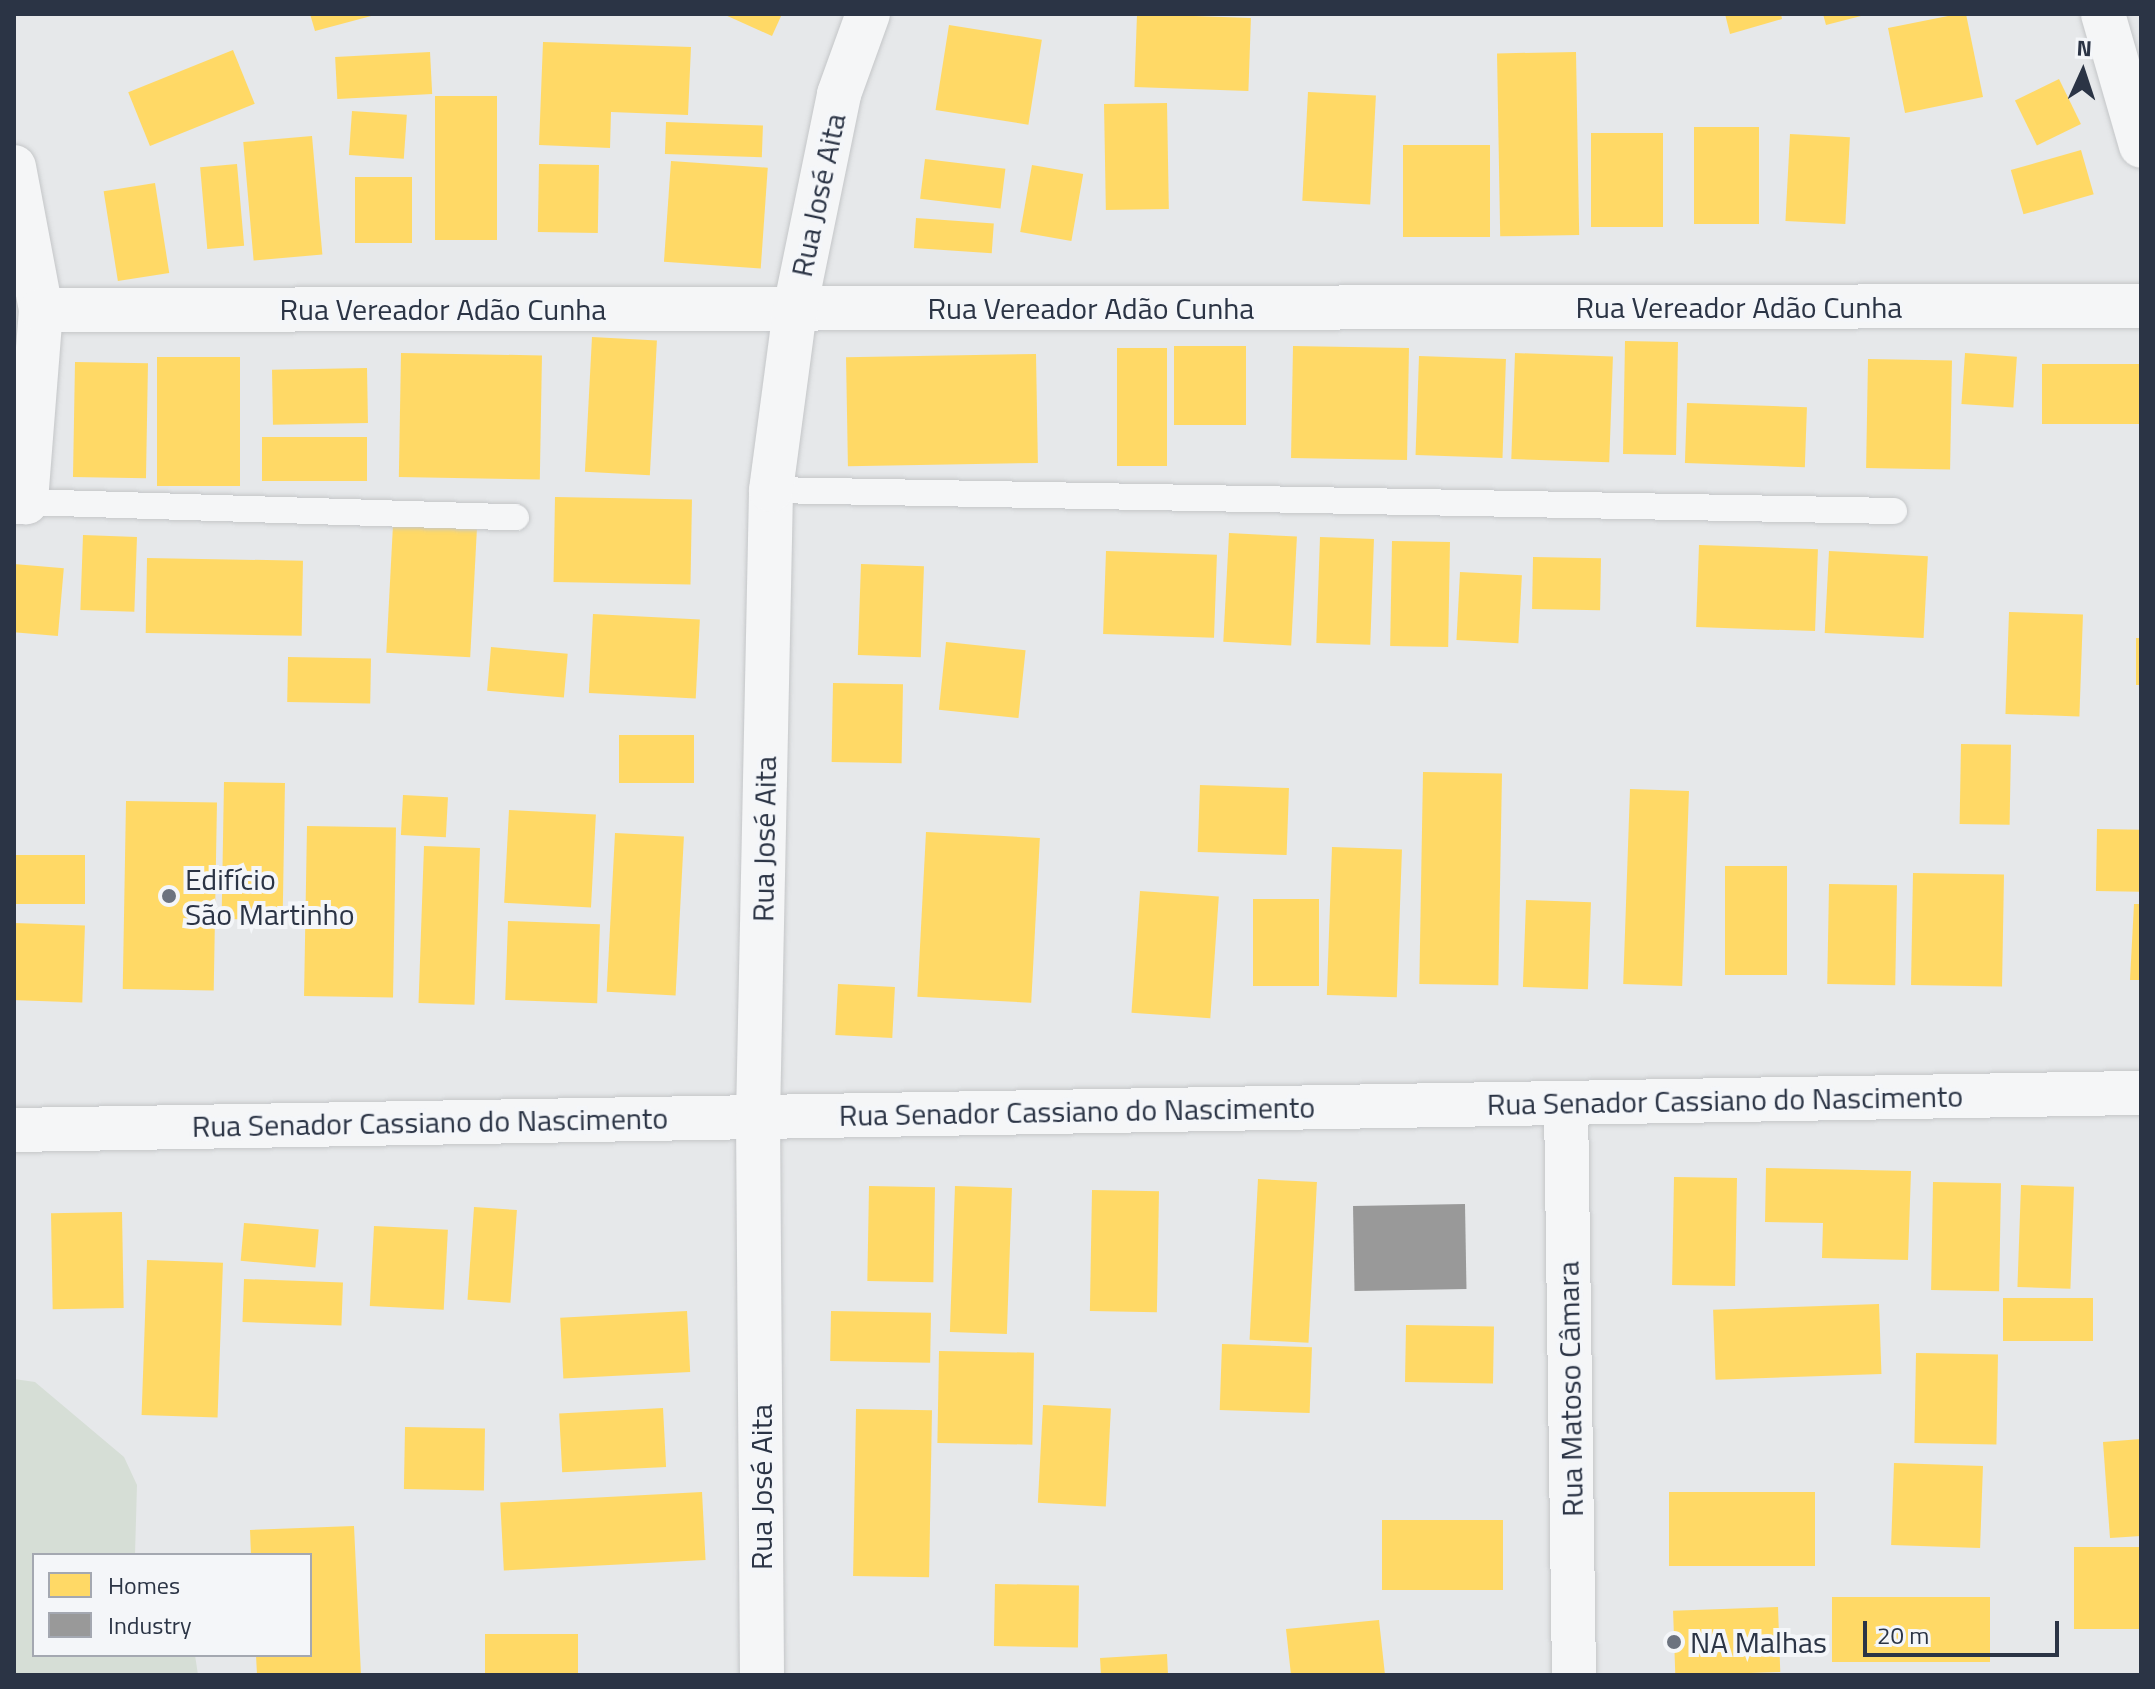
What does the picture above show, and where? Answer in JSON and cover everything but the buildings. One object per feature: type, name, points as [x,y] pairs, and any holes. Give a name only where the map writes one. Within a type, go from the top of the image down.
[{"type":"street","name":"Rua José Aita","points":[[762,1675],[758,1117],[771,490],[795,309],[839,94],[868,14]]},
{"type":"street","points":[[2103,14],[2141,146]]},
{"type":"street","points":[[14,167],[41,310],[20,502]]},
{"type":"street","name":"Rua Vereador Adão Cunha","points":[[41,310],[2141,306]]},
{"type":"street","name":"Rua Senador Cassiano do Nascimento","points":[[14,1130],[2141,1093]]},
{"type":"street","name":"Rua Matoso Câmara","points":[[1566,1103],[1574,1675]]},
{"type":"lane","points":[[771,490],[1894,511]]},
{"type":"lane","points":[[20,502],[516,517]]},
{"type":"shaded area","points":[[14,1379],[35,1382],[124,1457],[137,1485],[135,1553],[32,1553],[32,1657],[195,1657],[198,1675],[14,1675]]},
{"type":"place","name":"Edifício São Martinho","points":[[169,896]]},
{"type":"place","name":"NA Malhas","points":[[1674,1642]]}]
